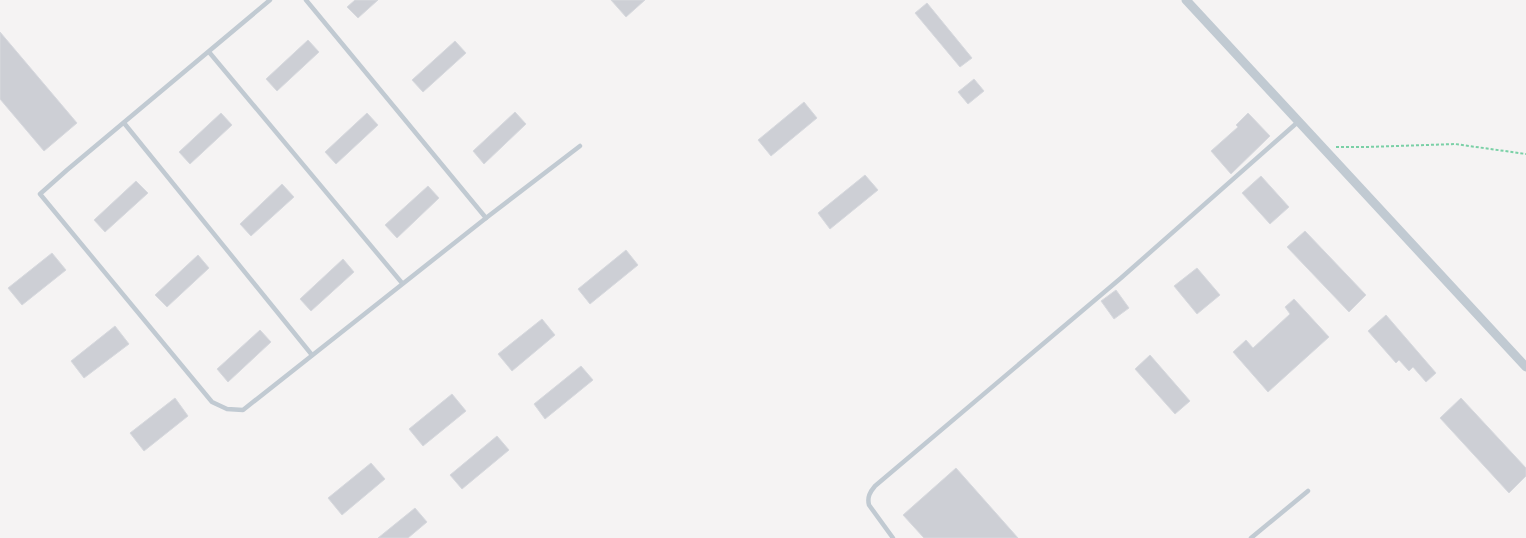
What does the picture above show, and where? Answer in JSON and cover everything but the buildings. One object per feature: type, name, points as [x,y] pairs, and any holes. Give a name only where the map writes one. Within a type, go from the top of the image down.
[{"type":"street","points":[[1186,0],[1526,366]]},
{"type":"lane","points":[[270,0],[40,194],[212,402],[227,409],[243,410],[312,354],[580,146]]},
{"type":"lane","points":[[306,0],[486,218]]},
{"type":"lane","points":[[209,52],[402,284]]},
{"type":"lane","points":[[893,538],[869,505],[868,500],[870,493],[875,486],[1121,278],[1299,122]]},
{"type":"lane","points":[[124,123],[312,354]]},
{"type":"lane","points":[[1251,538],[1308,491]]},
{"type":"path","points":[[1322,146],[1366,147],[1455,144],[1526,154]]}]
